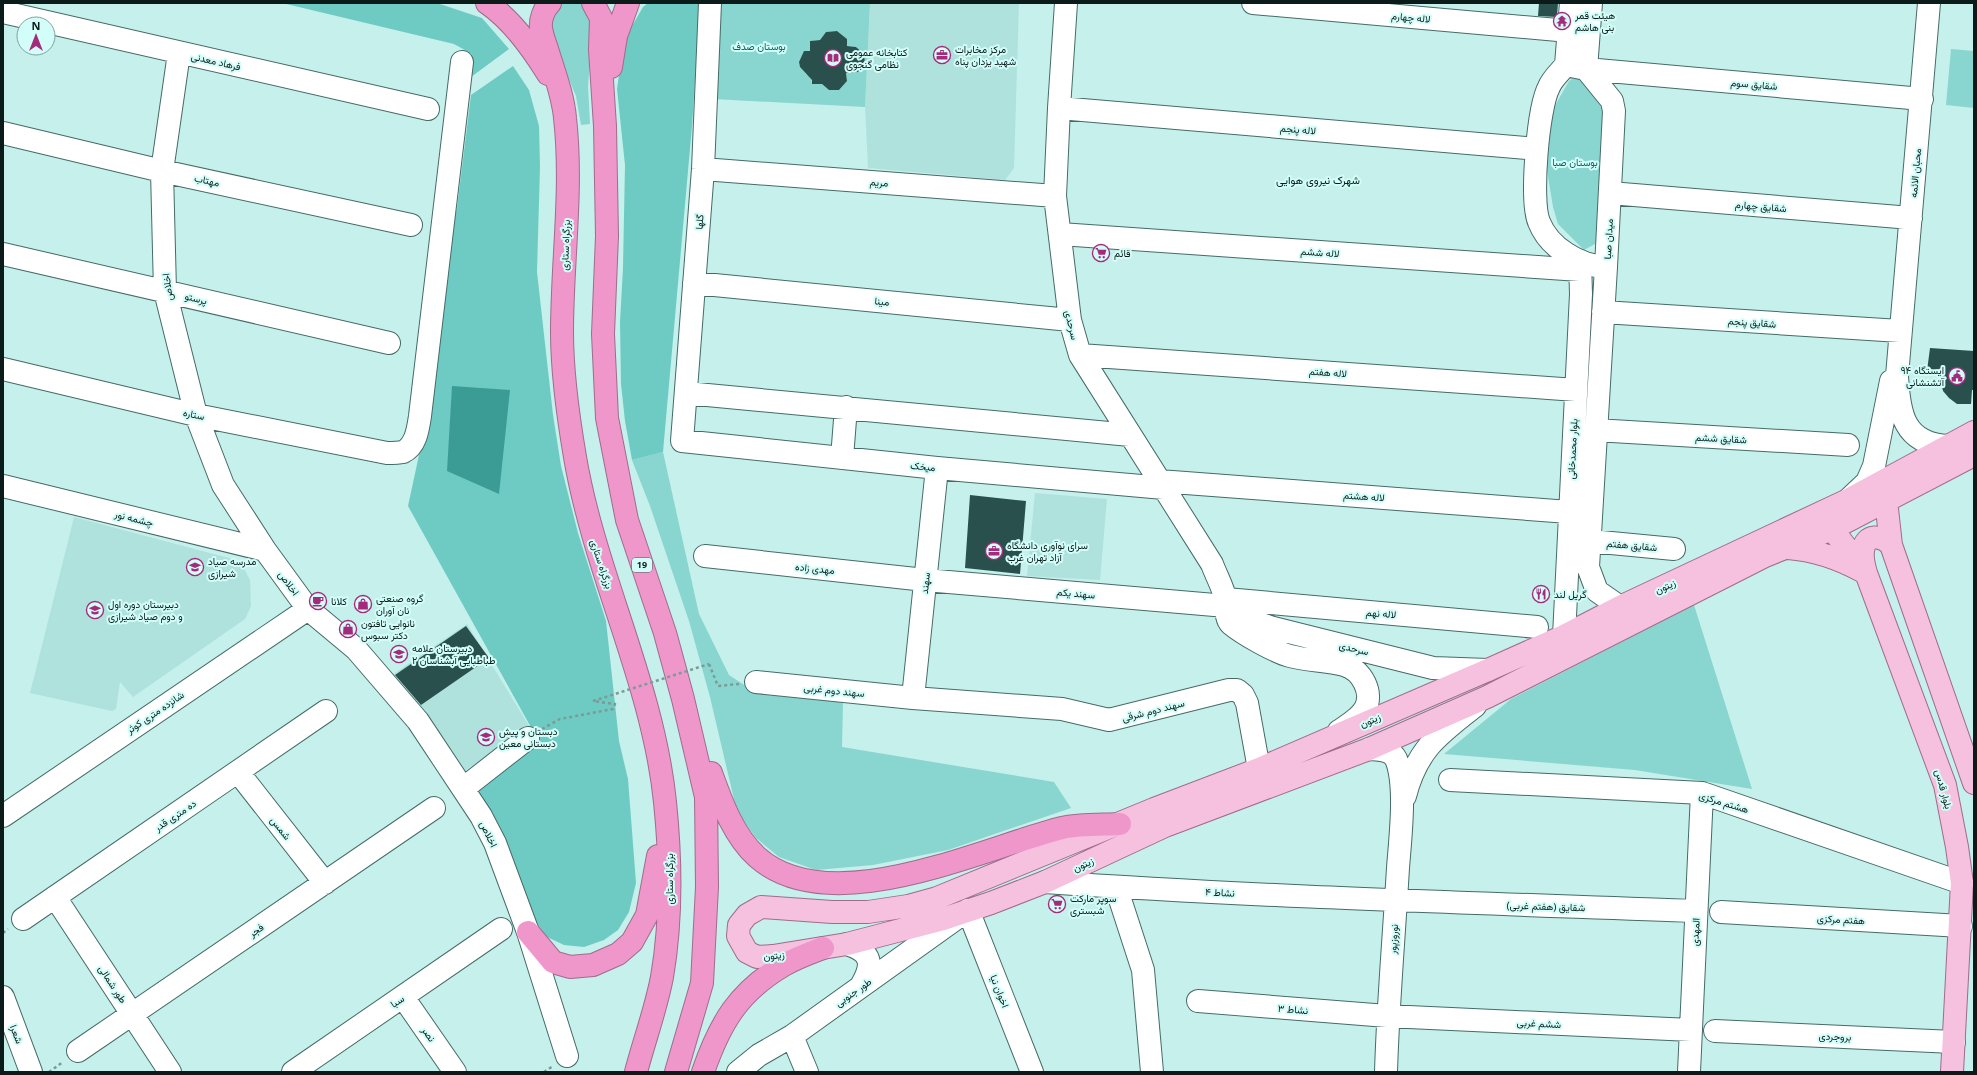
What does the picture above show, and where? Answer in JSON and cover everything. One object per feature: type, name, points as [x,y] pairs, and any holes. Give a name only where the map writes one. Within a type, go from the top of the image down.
[{"type":"highway","points":[[487,3],[504,16],[539,59],[561,97]]},
{"type":"highway","name":"بزرگراه ستاری","points":[[550,3],[544,9],[541,27],[561,97],[567,138],[567,185],[562,332],[565,390],[575,459],[592,531],[651,723],[660,761],[669,845],[669,922],[661,979],[636,1072]]},
{"type":"highway","name":"19","points":[[593,3],[601,18],[600,50],[605,126],[607,236],[603,334],[607,418],[627,520],[665,633],[683,699],[706,797],[708,887],[702,983],[676,1072]]},
{"type":"highway","points":[[605,126],[610,67],[616,36],[628,3]]},
{"type":"highway","points":[[683,699],[724,809],[740,838],[757,857],[776,870],[799,878],[824,882],[854,882],[894,878],[948,865],[1063,828],[1120,824]]},
{"type":"highway","points":[[528,932],[553,962],[570,967],[593,965],[618,954],[632,942],[647,915],[655,876],[665,801]]},
{"type":"highway","points":[[703,1072],[715,1038],[728,1016],[745,995],[767,976],[785,964],[823,948]]},
{"type":"main road","name":"زیتون","points":[[1974,432],[1848,500],[1828,520],[1787,547],[1712,582],[1487,697],[1369,749],[1165,826],[1045,882],[968,910],[914,927],[847,944],[823,948],[757,957],[747,952],[742,947],[738,936],[739,925],[746,915],[761,907],[832,912],[868,912],[908,906],[937,898],[1259,769],[1564,636],[1620,607],[1828,520],[1886,500],[1974,455]]},
{"type":"main road","points":[[1886,500],[1891,545],[1974,783]]},
{"type":"main road","name":"بلوار قدس","points":[[1828,520],[1866,573],[1945,785],[1958,847],[1962,884],[1961,926],[1952,1072]]},
{"type":"main road","points":[[1866,573],[1862,552],[1867,542],[1874,537],[1879,537],[1884,538],[1891,545]]},
{"type":"main road","points":[[1787,547],[1810,549],[1843,561],[1866,573]]},
{"type":"street","name":"گلها","points":[[682,440],[703,169],[710,3]]},
{"type":"street","name":"سرحدی","points":[[1066,3],[1055,196],[1070,320],[1080,355],[1212,564],[1226,603],[1227,617],[1230,623],[1251,637],[1289,656],[1345,666],[1355,670],[1362,678],[1367,693],[1365,709],[1359,717],[1335,735]]},
{"type":"street","name":"لاله چهارم","points":[[1253,3],[1380,9],[1569,31]]},
{"type":"street","points":[[1571,3],[1569,31],[1576,67]]},
{"type":"street","points":[[1576,67],[1591,3]]},
{"type":"street","name":"محبان الائمه","points":[[1900,337],[1922,99],[1929,3]]},
{"type":"street","name":"فرهاد معدنی","points":[[3,12],[428,109]]},
{"type":"street","name":"اخلاص","points":[[179,53],[162,171],[165,291],[196,415],[223,485],[265,550],[308,609],[356,649],[418,722],[464,788],[481,816],[495,844],[528,932],[567,1056]]},
{"type":"street","name":"ستاره","points":[[3,369],[196,415],[387,453],[403,452],[413,443],[418,432],[429,350],[462,62]]},
{"type":"street","name":"شقایق سوم","points":[[1576,67],[1922,99]]},
{"type":"street","name":"میدان صبا","points":[[1576,67],[1612,101],[1614,111],[1606,267],[1580,266],[1546,234],[1538,222],[1535,206],[1537,149],[1543,104],[1549,86],[1576,67]]},
{"type":"street","name":"لاله پنجم","points":[[1059,108],[1537,149]]},
{"type":"street","name":"مهتاب","points":[[3,133],[162,171],[411,225]]},
{"type":"street","name":"مریم","points":[[703,169],[1055,196]]},
{"type":"street","name":"شقایق چهارم","points":[[1610,193],[1911,218]]},
{"type":"street","name":"لاله ششم","points":[[1060,234],[1580,266]]},
{"type":"street","name":"پرستو","points":[[3,254],[389,343]]},
{"type":"street","name":"بلوار محمدخانی","points":[[1564,636],[1581,294],[1580,266]]},
{"type":"street","points":[[1606,267],[1595,430],[1588,567],[1597,591],[1620,607]]},
{"type":"street","name":"مینا","points":[[694,283],[1070,320]]},
{"type":"street","name":"شقایق پنجم","points":[[1603,312],[1900,337]]},
{"type":"street","points":[[1900,337],[1897,376],[1899,404],[1903,420],[1918,437],[1941,446],[1948,446]]},
{"type":"street","points":[[1848,500],[1860,491],[1867,482],[1874,466],[1900,337]]},
{"type":"street","name":"لاله هفتم","points":[[1080,355],[1576,390]]},
{"type":"street","points":[[686,393],[1130,435]]},
{"type":"street","points":[[842,458],[846,407]]},
{"type":"street","name":"شقایق ششم","points":[[1595,430],[1848,445]]},
{"type":"street","name":"میخک","points":[[682,440],[937,468],[1162,485]]},
{"type":"street","name":"سهند","points":[[913,698],[937,468]]},
{"type":"street","name":"لاله هشتم","points":[[1162,485],[1569,512]]},
{"type":"street","name":"چشمه نور","points":[[3,486],[265,550]]},
{"type":"street","name":"شقایق هفتم","points":[[1567,555],[1574,562],[1581,563],[1589,549],[1674,549]]},
{"type":"street","name":"مهدی زاده","points":[[704,556],[925,580]]},
{"type":"street","name":"سهند يكم","points":[[925,580],[1226,603]]},
{"type":"street","name":"سرحدی","points":[[1226,603],[1252,621],[1273,628],[1433,668],[1488,670]]},
{"type":"street","name":"لاله نهم","points":[[1226,603],[1537,627]]},
{"type":"street","name":"شانزده متری کوثر","points":[[3,816],[308,609]]},
{"type":"street","name":"سهند دوم غربی","points":[[756,682],[913,698]]},
{"type":"street","name":"سهند دوم شرقی","points":[[913,698],[1062,709],[1109,720],[1229,690],[1237,690],[1243,695],[1247,703],[1259,769]]},
{"type":"street","name":"نوروزپور","points":[[1402,807],[1410,776],[1421,755],[1438,735],[1487,697]]},
{"type":"street","name":"ده متری قدر","points":[[23,919],[326,711]]},
{"type":"street","points":[[464,788],[528,738]]},
{"type":"street","name":"نوروزپور","points":[[1369,749],[1386,750],[1395,758],[1399,771],[1402,807],[1387,1016],[1386,1072]]},
{"type":"street","name":"شمس","points":[[238,772],[325,883]]},
{"type":"street","name":"هشتم مرکزی","points":[[1450,780],[1702,793],[1962,884]]},
{"type":"street","name":"المهدی","points":[[1689,1072],[1702,793]]},
{"type":"street","name":"فجر","points":[[78,1051],[434,808]]},
{"type":"street","name":"نشاط ۴","points":[[1045,882],[1116,887],[1396,900]]},
{"type":"street","points":[[1116,887],[1143,970],[1152,1072]]},
{"type":"street","name":"طور شمالی","points":[[55,897],[170,1072]]},
{"type":"street","name":"شقایق (هفتم غربی)","points":[[1396,900],[1696,911]]},
{"type":"street","name":"طور جنوبی","points":[[738,1072],[759,1055],[792,1036],[968,910]]},
{"type":"street","name":"اخوان نیا","points":[[968,910],[1032,1072]]},
{"type":"street","name":"هفتم مرکزی","points":[[1721,912],[1961,926]]},
{"type":"street","name":"سبا","points":[[293,1072],[501,929]]},
{"type":"street","points":[[847,944],[861,948],[868,956],[870,964],[868,975],[861,986]]},
{"type":"street","name":"شعرا","points":[[3,997],[31,1072]]},
{"type":"street","name":"نصر","points":[[403,997],[455,1072]]},
{"type":"street","name":"نشاط ۳","points":[[1198,1001],[1387,1016]]},
{"type":"street","name":"ششم غربی","points":[[1387,1016],[1691,1030]]},
{"type":"street","name":"بروجردی","points":[[1715,1031],[1954,1042]]},
{"type":"street","points":[[792,1036],[807,1072]]},
{"type":"path","points":[[528,738],[560,719],[613,709],[615,704],[593,702],[709,664],[718,686]]},
{"type":"shaded area","points":[[282,3],[437,3],[482,18],[509,49],[471,77],[472,54],[454,44]]},
{"type":"shaded area","points":[[648,3],[700,3],[692,126],[663,452],[632,460],[625,421],[621,384],[620,322],[623,268],[625,165],[617,89],[624,40],[643,7]]},
{"type":"shaded area","name":"مرکز مخابرات شهید یزدان پناه","points":[[870,3],[1019,3],[1014,168],[1005,180],[868,168],[865,107]]},
{"type":"shaded area","points":[[513,66],[529,90],[539,126],[540,166],[537,272],[553,415],[561,466],[578,533],[606,621],[619,741],[628,779],[636,883],[629,912],[618,930],[604,940],[584,947],[564,945],[547,937],[535,921],[476,785],[538,740],[408,506],[435,381],[439,291],[457,208],[471,95]]},
{"type":"shaded area","points":[[452,386],[510,390],[499,494],[447,471]]},
{"type":"shaded area","points":[[1035,493],[1107,499],[1100,580],[1027,576]]},
{"type":"shaded area","points":[[74,517],[240,561],[250,580],[251,606],[245,619],[133,697],[120,682],[116,709],[112,711],[30,693]]},
{"type":"shaded area","points":[[467,624],[531,729],[458,775],[392,675]]},
{"type":"green space","points":[[563,3],[580,3],[584,5],[593,20],[588,86],[590,124],[581,125],[576,96],[553,42],[550,16],[557,7]]},
{"type":"green space","name":"بوستان صدف","points":[[719,3],[870,3],[865,107],[713,99]],"holes":[[[837,31],[847,39],[847,46],[856,47],[864,54],[865,63],[858,72],[846,73],[847,81],[839,90],[829,90],[822,84],[812,84],[811,75],[807,75],[800,67],[799,62],[804,52],[810,51],[810,41],[820,40],[826,32]]]},
{"type":"green space","points":[[1951,49],[1974,51],[1974,108],[1946,105]]},
{"type":"green space","name":"بوستان صبا","points":[[1577,76],[1594,93],[1607,114],[1599,237],[1595,244],[1584,250],[1558,224],[1553,207],[1546,164],[1552,111],[1569,81]]},
{"type":"green space","points":[[663,452],[699,614],[729,675],[758,694],[843,702],[842,747],[1054,782],[1071,808],[948,850],[873,865],[816,870],[779,857],[756,838],[737,812],[710,697],[689,621],[650,506],[632,460]]},
{"type":"green space","points":[[1694,605],[1752,789],[1635,770],[1444,754],[1511,699]]},
{"type":"building","points":[[1539,3],[1558,3],[1557,17],[1538,16]]},
{"type":"building","name":"کتابخانه عمومی نظامی گنجوی","points":[[837,31],[847,39],[847,46],[856,47],[864,54],[865,63],[858,72],[846,73],[847,81],[839,90],[829,90],[822,84],[812,84],[812,80],[800,67],[799,62],[804,51],[810,51],[810,41],[820,40],[826,32]]},
{"type":"building","name":"ایستگاه ۹۴ آتشنشانی","points":[[1930,348],[1974,351],[1974,390],[1972,390],[1971,404],[1957,404],[1949,398],[1943,391],[1939,372],[1927,371]]},
{"type":"building","name":"سرای نوآوری دانشگاه آزاد تهران غرب","points":[[970,495],[1026,501],[1020,574],[965,568]]},
{"type":"building","points":[[466,626],[489,658],[421,705],[395,675]]},
{"type":"place","name":"هیئت قمر بنی هاشم","points":[[1562,21]]},
{"type":"place","name":"مرکز مخابرات شهید یزدان پناه","points":[[942,55]]},
{"type":"place","name":"کتابخانه عمومی نظامی گنجوی","points":[[833,58]]},
{"type":"place","name":"قائم","points":[[1101,253]]},
{"type":"place","name":"ایستگاه ۹۴ آتشنشانی","points":[[1957,376]]},
{"type":"place","name":"سرای نوآوری دانشگاه آزاد تهران غرب","points":[[994,551]]},
{"type":"place","name":"مدرسه صیاد شیرازی","points":[[195,567]]},
{"type":"place","name":"گریل لند","points":[[1541,594]]},
{"type":"place","name":"کلانا","points":[[318,601]]},
{"type":"place","name":"گروه صنعتی نان آوران","points":[[363,604]]},
{"type":"place","name":"دبیرستان دوره اول‌ و دوم صیاد شیرازی","points":[[95,610]]},
{"type":"place","name":"نانوایی تافتون دکتر سبوس","points":[[348,629]]},
{"type":"place","name":"دبیرستان علامه طباطبایی آبشناسان ۲","points":[[399,654]]},
{"type":"place","name":"دبستان و پیش دبستانی معین","points":[[486,737]]},
{"type":"place","name":"سوپر مارکت شبستری","points":[[1057,904]]},
{"type":"district","name":"شهرک نیروی هوایی","points":[[1318,180]]}]
